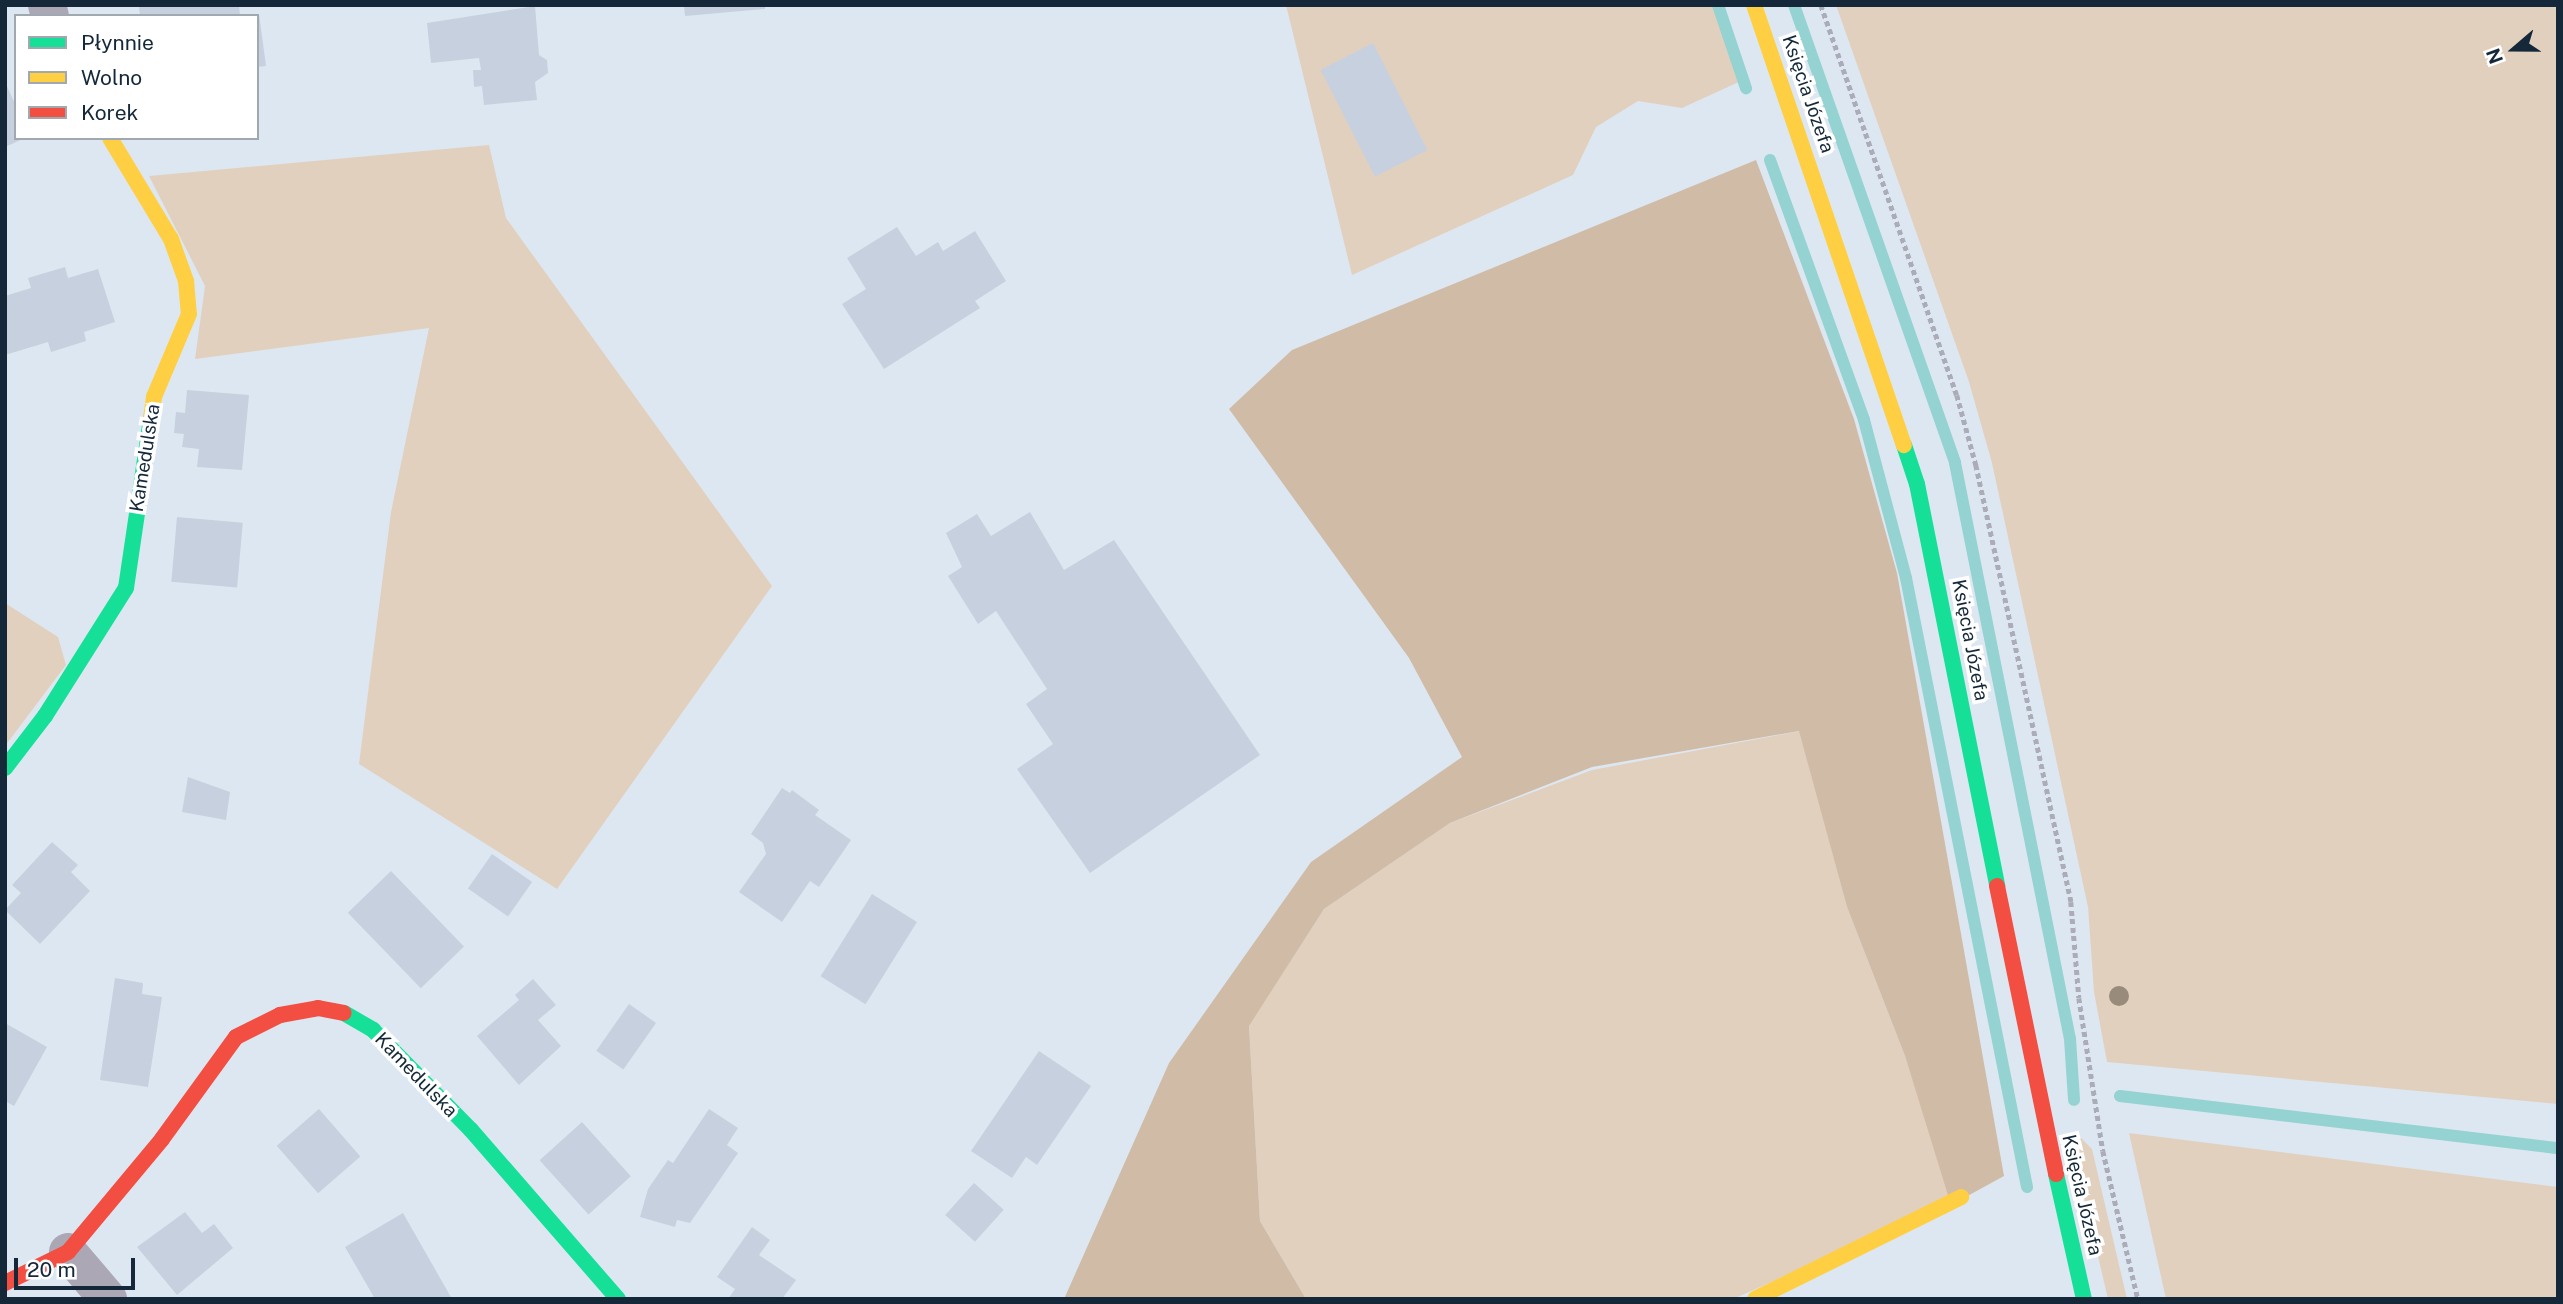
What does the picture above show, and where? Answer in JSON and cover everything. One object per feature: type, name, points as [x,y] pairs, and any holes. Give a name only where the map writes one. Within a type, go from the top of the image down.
[{"type":"street","name":"Księcia Józefa","points":[[1754,5],[1917,484],[2039,1097],[2084,1299]]},
{"type":"street","name":"Kamedulska","points":[[5,768],[45,716],[126,588],[154,397],[189,314],[187,281],[170,239],[111,140]]},
{"type":"street","name":"Kamedulska","points":[[5,1283],[68,1252],[139,1167],[236,1037],[280,1015],[318,1008],[340,1011],[373,1030],[471,1130],[618,1299]]},
{"type":"street","points":[[1755,1299],[1961,1197]]},
{"type":"street","points":[[68,1252],[108,1299]]},
{"type":"path","points":[[1821,5],[1957,395],[1976,465],[2071,902],[2079,998],[2103,1151],[2138,1299]]},
{"type":"shaded area","points":[[1286,5],[1715,5],[1741,81],[1682,108],[1638,101],[1596,127],[1573,175],[1352,275]]},
{"type":"shaded area","points":[[1836,5],[2558,5],[2558,1104],[2107,1062],[2094,992],[2088,907],[1992,463],[1969,382]]},
{"type":"shaded area","points":[[489,145],[506,218],[772,586],[557,889],[359,764],[391,512],[429,328],[195,359],[205,286],[149,176]]},
{"type":"shaded area","points":[[1756,160],[1854,419],[1897,573],[2004,1176],[1951,1205],[1905,1056],[1847,907],[1799,731],[1592,767],[1450,823],[1324,909],[1249,1026],[1260,1221],[1306,1299],[1064,1299],[1169,1063],[1311,862],[1462,757],[1409,658],[1229,409],[1292,350]]},
{"type":"shaded area","points":[[5,603],[58,637],[66,665],[5,746]]},
{"type":"shaded area","points":[[1800,731],[1847,907],[1905,1056],[1952,1202],[1733,1299],[1306,1299],[1260,1221],[1249,1025],[1324,909],[1450,823],[1592,770]]},
{"type":"shaded area","points":[[2129,1133],[2558,1187],[2558,1299],[2166,1299]]},
{"type":"shaded area","points":[[2081,1138],[2092,1149],[2127,1299],[2108,1299],[2071,1141]]},
{"type":"building","points":[[239,5],[240,14],[140,14],[139,6]]},
{"type":"building","points":[[684,5],[765,5],[765,9],[685,16]]},
{"type":"building","points":[[535,6],[539,55],[547,60],[548,73],[535,82],[537,100],[484,105],[482,86],[474,87],[473,70],[481,70],[479,58],[431,63],[427,23]]},
{"type":"building","points":[[259,14],[266,66],[259,67]]},
{"type":"building","points":[[1373,43],[1427,150],[1375,177],[1320,70]]},
{"type":"building","points":[[5,82],[14,102],[14,140],[21,140],[5,147]]},
{"type":"building","points":[[897,227],[916,256],[938,242],[943,251],[975,231],[1006,281],[975,301],[980,308],[884,369],[842,304],[866,289],[847,258]]},
{"type":"building","points":[[65,267],[68,278],[98,269],[115,322],[84,332],[86,341],[51,352],[48,342],[5,355],[5,296],[31,288],[28,278]]},
{"type":"building","points":[[187,390],[249,395],[242,470],[197,467],[199,449],[182,447],[184,434],[174,433],[176,412],[185,413]]},
{"type":"building","points":[[1030,512],[1064,570],[1114,540],[1260,755],[1090,873],[1017,769],[1053,744],[1026,704],[1047,689],[996,611],[978,624],[948,576],[962,567],[946,533],[977,514],[991,536]]},
{"type":"building","points":[[177,517],[243,523],[237,588],[171,582]]},
{"type":"building","points":[[188,777],[230,792],[226,820],[182,812]]},
{"type":"building","points":[[782,788],[790,793],[792,790],[819,810],[815,815],[851,840],[819,887],[810,881],[782,922],[739,892],[766,854],[763,843],[751,834]]},
{"type":"building","points":[[52,842],[78,865],[71,872],[90,891],[40,944],[5,910],[21,893],[12,885]]},
{"type":"building","points":[[492,854],[532,882],[508,917],[468,888]]},
{"type":"building","points":[[391,871],[464,947],[421,988],[348,913]]},
{"type":"building","points":[[872,894],[917,922],[866,1004],[821,976]]},
{"type":"building","points":[[115,978],[143,983],[142,994],[162,997],[148,1087],[100,1080]]},
{"type":"building","points":[[533,979],[556,1005],[538,1020],[561,1046],[519,1085],[477,1036],[519,1000],[515,995]]},
{"type":"building","points":[[629,1004],[656,1023],[623,1070],[596,1051]]},
{"type":"building","points":[[5,1023],[47,1047],[14,1106],[5,1101]]},
{"type":"building","points":[[1039,1051],[1091,1086],[1037,1165],[1026,1157],[1012,1178],[971,1151]]},
{"type":"building","points":[[319,1109],[360,1157],[318,1193],[277,1146]]},
{"type":"building","points":[[709,1109],[738,1128],[727,1145],[738,1153],[690,1223],[677,1220],[675,1227],[640,1217],[648,1189],[668,1160],[673,1163]]},
{"type":"building","points":[[582,1122],[631,1176],[588,1214],[540,1160]]},
{"type":"building","points":[[974,1183],[1004,1210],[975,1242],[945,1215]]},
{"type":"building","points":[[185,1212],[202,1233],[214,1224],[233,1248],[177,1295],[137,1247]]},
{"type":"building","points":[[403,1213],[452,1299],[375,1299],[345,1247]]},
{"type":"building","points":[[752,1227],[770,1240],[759,1255],[796,1280],[782,1299],[728,1299],[735,1289],[717,1277]]},
{"type":"waterway","points":[[1718,5],[1746,88]]},
{"type":"waterway","points":[[1794,5],[1955,463],[2070,1039],[2074,1100]]},
{"type":"waterway","points":[[1770,160],[1864,420],[1906,578],[2027,1187]]},
{"type":"waterway","points":[[2120,1096],[2558,1148]]},
{"type":"traffic: fast","points":[[5,768],[45,716],[126,588],[151,419]]},
{"type":"traffic: fast","points":[[1904,445],[1917,484],[1997,886]]},
{"type":"traffic: fast","points":[[344,1013],[373,1030],[471,1130],[618,1299]]},
{"type":"traffic: fast","points":[[2056,1174],[2084,1299]]},
{"type":"traffic: slow","points":[[1754,5],[1904,445]]},
{"type":"traffic: slow","points":[[111,140],[171,239],[186,281],[189,314],[154,397],[151,419]]},
{"type":"traffic: slow","points":[[1755,1299],[1961,1197]]},
{"type":"traffic: jam","points":[[1997,886],[2056,1174]]},
{"type":"traffic: jam","points":[[5,1283],[68,1252],[162,1139],[236,1037],[280,1015],[318,1008],[344,1013]]}]
